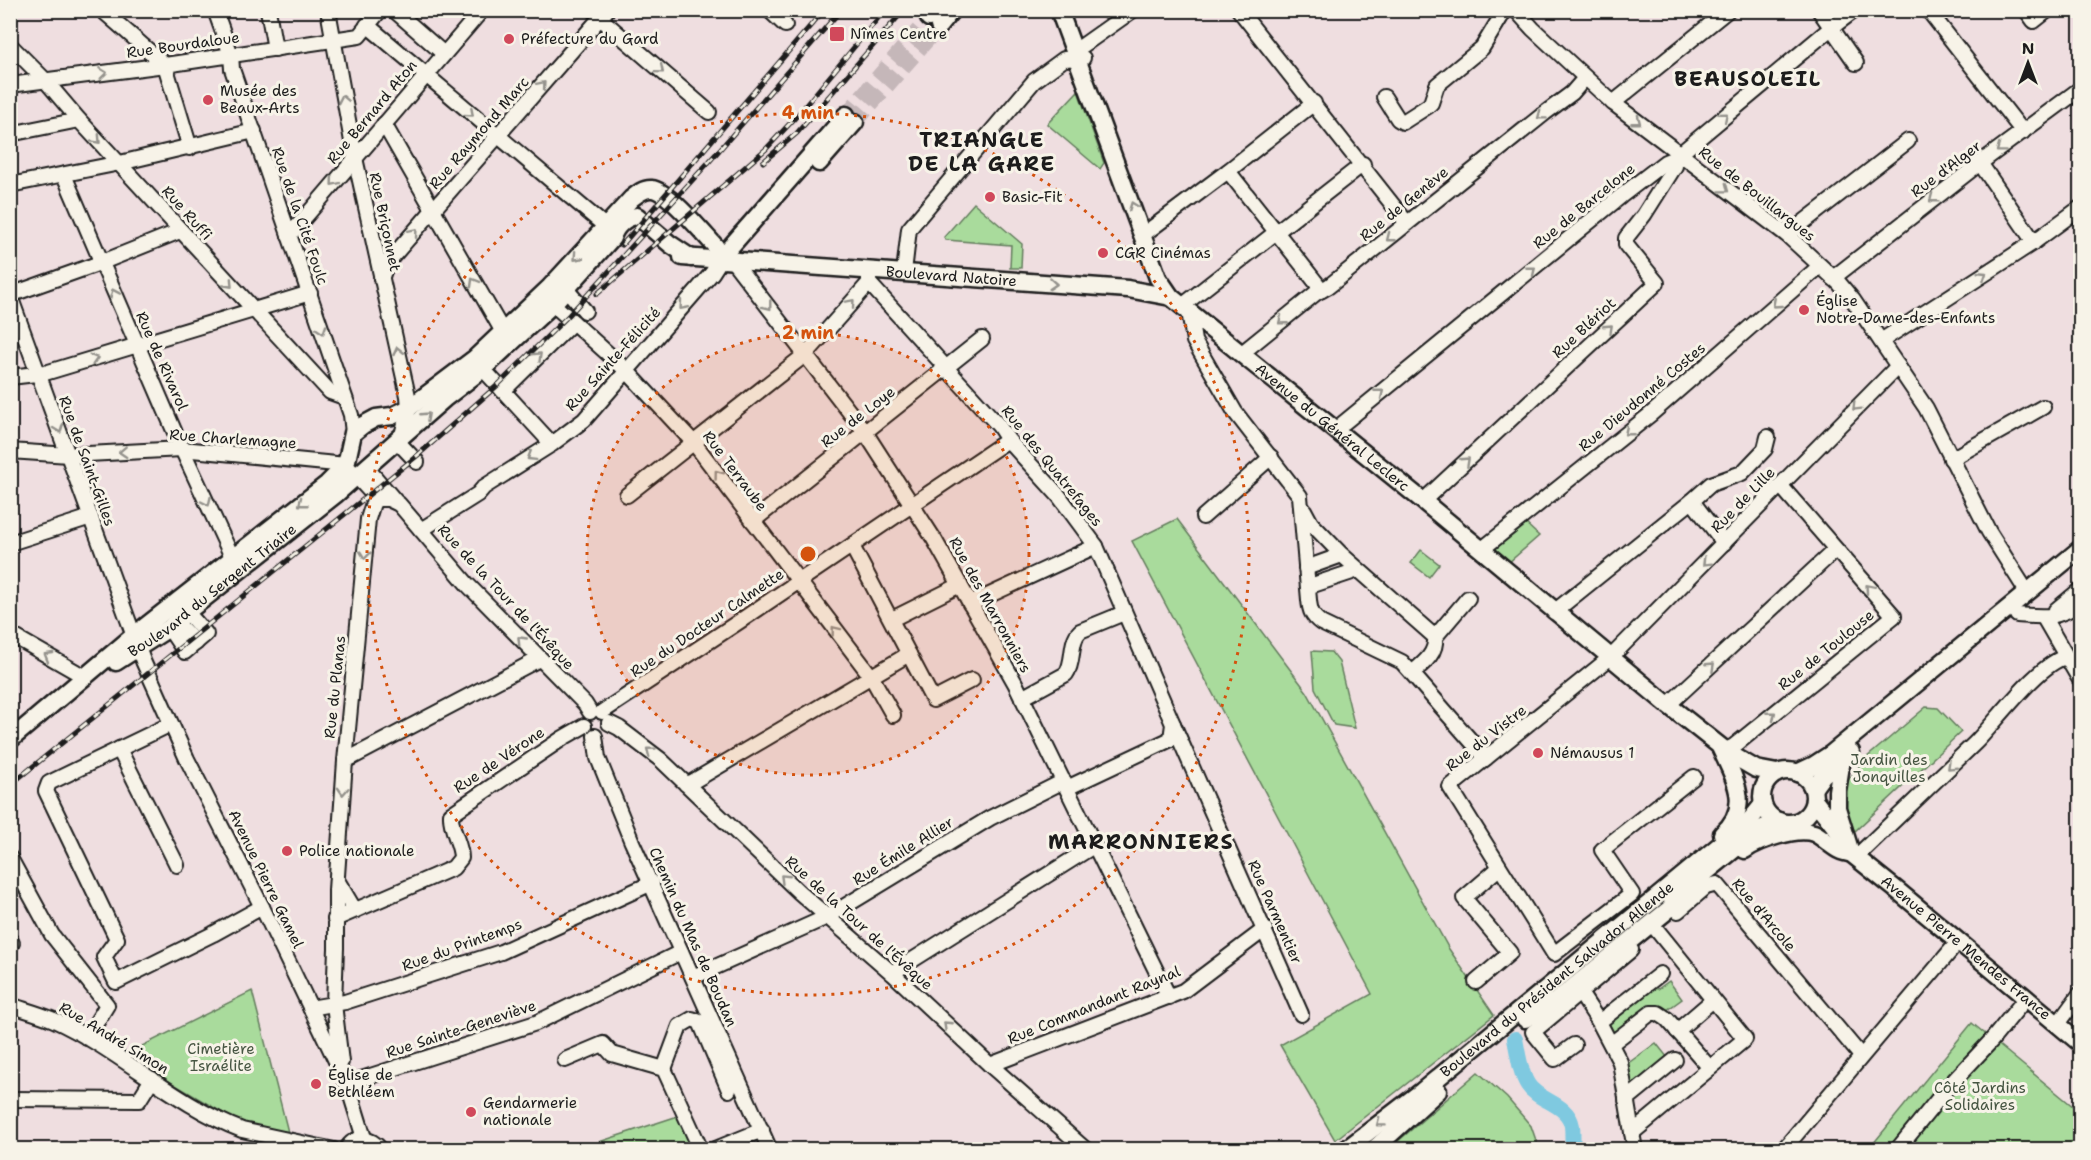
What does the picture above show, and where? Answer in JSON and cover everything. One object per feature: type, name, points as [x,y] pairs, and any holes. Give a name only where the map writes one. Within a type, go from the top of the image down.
[{"type":"main road","points":[[935,18],[952,10]]},
{"type":"main road","name":"Avenue du Général Leclerc","points":[[1059,10],[1144,234],[1158,278],[1181,305],[1725,750],[1756,769],[1777,773]]},
{"type":"main road","points":[[723,255],[851,119]]},
{"type":"main road","name":"Boulevard du Sergent Triaire","points":[[10,750],[120,659],[135,642],[177,621],[360,469],[399,441],[444,399],[483,369],[553,304],[631,199],[643,190],[652,189],[662,193],[723,255]]},
{"type":"main road","name":"Boulevard du Sergent Triaire","points":[[354,440],[363,425],[376,418],[392,416],[409,408],[474,359],[608,232],[614,232],[625,220],[637,216],[670,244],[691,258]]},
{"type":"main road","name":"Boulevard Natoire","points":[[608,232],[634,227],[655,246],[679,256],[691,258],[723,255],[869,276],[904,272],[1128,290],[1181,305]]},
{"type":"main road","points":[[354,440],[360,469]]},
{"type":"main road","points":[[354,440],[360,460],[360,469]]},
{"type":"main road","name":"Boulevard du Sergent Triaire","points":[[10,740],[85,677],[135,642],[208,577],[234,559],[327,484],[360,469]]},
{"type":"main road","points":[[1797,773],[1831,754],[2080,549]]},
{"type":"main road","points":[[1797,821],[1808,813],[1813,794],[1823,775],[2080,563]]},
{"type":"main road","points":[[1692,868],[1701,853],[1729,828],[1738,811],[1740,798],[1725,750]]},
{"type":"main road","name":"Avenue du Général Leclerc","points":[[1725,750],[1749,778],[1762,800]]},
{"type":"main road","points":[[1842,759],[1836,791],[1836,808],[1854,855]]},
{"type":"main road","points":[[1777,773],[1791,771],[1797,773],[1807,779],[1813,794]]},
{"type":"main road","name":"Boulevard du Président Salvador Allende","points":[[1345,1149],[1422,1091],[1750,820],[1762,800],[1766,783],[1777,773]]},
{"type":"main road","name":"Avenue Pierre Mendes France","points":[[1813,794],[1854,855]]},
{"type":"main road","points":[[1762,800],[1769,814],[1779,821]]},
{"type":"main road","name":"Boulevard du Président Salvador Allende","points":[[1373,1149],[1525,1018],[1758,830],[1779,821],[1797,821]]},
{"type":"main road","name":"Avenue Pierre Mendes France","points":[[1797,821],[1826,831],[2080,1043]]},
{"type":"main road","points":[[1525,1018],[1556,1001],[1750,846],[1788,834],[1806,832],[1814,834],[1842,853],[1854,855]]},
{"type":"street","points":[[102,10],[165,65],[190,147]]},
{"type":"street","name":"Rue de la Cité Foulc","points":[[215,10],[231,55],[232,69],[352,418],[354,440]]},
{"type":"street","points":[[268,10],[275,49]]},
{"type":"street","name":"Rue Briçonnet","points":[[328,10],[355,158],[408,396],[409,408],[399,441]]},
{"type":"street","points":[[380,10],[363,30],[425,75],[608,232]]},
{"type":"street","points":[[394,10],[444,54]]},
{"type":"street","name":"Rue Bernard Aton","points":[[289,236],[482,10]]},
{"type":"street","points":[[769,10],[785,25]]},
{"type":"street","points":[[904,272],[909,229],[1034,81],[1064,58],[1078,56],[1133,10]]},
{"type":"street","points":[[1239,10],[1363,164],[1407,223]]},
{"type":"street","points":[[1384,97],[1398,119],[1403,122],[1428,106],[1437,85],[1482,48],[1505,10]]},
{"type":"street","name":"Rue de Bouillargues","points":[[1516,10],[1613,103],[1677,156],[1787,235],[1853,300],[1926,408],[1989,532],[2027,592]]},
{"type":"street","points":[[1819,10],[1856,63]]},
{"type":"street","name":"Rue de Barcelone","points":[[1335,430],[1855,10]]},
{"type":"street","points":[[1928,10],[2023,132]]},
{"type":"street","points":[[2026,10],[2034,21],[2048,10]]},
{"type":"street","points":[[1613,103],[1727,11]]},
{"type":"street","points":[[603,14],[709,111]]},
{"type":"street","name":"Rue Raymond Marc","points":[[381,279],[387,263],[603,14]]},
{"type":"street","name":"Rue Bourdaloue","points":[[10,85],[333,41],[363,30]]},
{"type":"street","name":"Rue Ruffi","points":[[10,45],[45,80],[180,231],[330,392],[344,397]]},
{"type":"street","name":"Rue de Genève","points":[[1242,353],[1560,103],[1585,78]]},
{"type":"street","name":"Rue d'Alger","points":[[1833,278],[1980,163],[2080,89]]},
{"type":"street","points":[[1144,234],[1314,103]]},
{"type":"street","points":[[10,134],[79,120]]},
{"type":"street","points":[[384,124],[503,333]]},
{"type":"street","points":[[10,185],[120,164],[254,131]]},
{"type":"street","points":[[1787,235],[1908,141]]},
{"type":"street","name":"Rue Blériot","points":[[1423,501],[1657,283],[1626,245],[1626,238],[1644,215],[1675,166],[1677,156]]},
{"type":"street","points":[[1980,163],[2034,242]]},
{"type":"street","points":[[1363,164],[1181,305],[1194,341],[1235,412],[1300,496],[1310,610],[1314,618],[1402,662],[1486,758]]},
{"type":"street","points":[[1228,171],[1322,290]]},
{"type":"street","name":"Rue de Rivarol","points":[[64,175],[100,263],[234,559]]},
{"type":"street","points":[[1881,341],[2034,242],[2080,208]]},
{"type":"street","points":[[10,296],[180,231]]},
{"type":"street","name":"Rue des Marronniers","points":[[723,255],[806,354],[865,432],[912,505],[960,585],[1022,699],[1169,997]]},
{"type":"street","name":"Rue Sainte-Félicité","points":[[421,530],[478,494],[484,487],[552,444],[584,420],[712,273],[723,255]]},
{"type":"street","name":"Rue Dieudonné Costes","points":[[1481,550],[1651,414],[1820,266]]},
{"type":"street","points":[[627,495],[806,354],[869,276]]},
{"type":"street","name":"Rue des Quatrefages","points":[[869,276],[999,426],[1008,440],[1059,496],[1096,546],[1173,724]]},
{"type":"street","points":[[566,289],[585,311]]},
{"type":"street","points":[[10,377],[38,375],[310,293]]},
{"type":"street","name":"Rue de Saint-Gilles","points":[[10,296],[135,642]]},
{"type":"street","name":"Rue Terraube","points":[[553,304],[627,370],[694,443],[871,676],[893,715]]},
{"type":"street","points":[[502,391],[573,322]]},
{"type":"street","name":"Rue de Loye","points":[[753,521],[982,339]]},
{"type":"street","name":"Rue de Lille","points":[[1611,657],[1898,366]]},
{"type":"street","points":[[483,369],[552,444]]},
{"type":"street","points":[[1952,459],[2043,407]]},
{"type":"street","points":[[1554,612],[1711,484],[1742,473],[1765,448],[1768,437]]},
{"type":"street","name":"Rue du Docteur Calmette","points":[[600,716],[1008,440]]},
{"type":"street","points":[[399,441],[417,462]]},
{"type":"street","name":"Rue Charlemagne","points":[[10,451],[69,455],[182,448],[360,469]]},
{"type":"street","points":[[1203,517],[1271,457]]},
{"type":"street","points":[[360,469],[377,499],[388,499],[399,504]]},
{"type":"street","name":"Rue de la Tour de l'Évêque","points":[[360,469],[399,504],[468,585],[585,704],[661,760],[827,917],[1086,1149]]},
{"type":"street","name":"Rue de Toulouse","points":[[1725,750],[1734,746],[1894,616],[1780,485]]},
{"type":"street","name":"Rue du Planas","points":[[345,1080],[334,1004],[337,880],[345,761],[368,519],[373,503],[377,499]]},
{"type":"street","points":[[1692,501],[1724,543]]},
{"type":"street","points":[[1302,506],[1311,523],[1342,555],[1435,637],[1436,645],[1431,655],[1413,673]]},
{"type":"street","points":[[10,543],[91,517]]},
{"type":"street","points":[[852,546],[933,700],[972,680]]},
{"type":"street","points":[[970,604],[1096,546]]},
{"type":"street","points":[[1668,705],[1835,550]]},
{"type":"street","points":[[1306,568],[1342,555]]},
{"type":"street","points":[[1313,585],[1359,570]]},
{"type":"street","points":[[892,619],[960,585]]},
{"type":"street","points":[[2044,618],[2080,590]]},
{"type":"street","points":[[1435,637],[1468,598]]},
{"type":"street","points":[[2017,615],[2044,618],[2060,615],[2080,604]]},
{"type":"street","points":[[1022,699],[1066,674],[1070,668],[1076,635],[1080,631],[1124,613]]},
{"type":"street","points":[[2044,618],[2080,680]]},
{"type":"street","points":[[177,621],[196,643],[177,621]]},
{"type":"street","points":[[10,634],[85,677]]},
{"type":"street","name":"Avenue Pierre Gamel","points":[[135,642],[171,724],[345,1080],[364,1138]]},
{"type":"street","points":[[686,784],[909,654]]},
{"type":"street","name":"Rue du Vistre","points":[[1611,657],[1450,788],[1554,954],[1632,894],[1602,850],[1694,777]]},
{"type":"street","points":[[1854,855],[1993,725],[2000,713],[2049,666],[2066,657]]},
{"type":"street","points":[[345,761],[539,659]]},
{"type":"street","points":[[600,716],[606,731],[595,736],[584,726],[585,718],[600,716]]},
{"type":"street","points":[[171,724],[49,783],[46,791],[117,939],[104,957],[116,982],[262,907]]},
{"type":"street","points":[[1066,785],[1171,739],[1173,724]]},
{"type":"street","name":"Rue Parmentier","points":[[1173,724],[1301,1014]]},
{"type":"street","name":"Rue de Vérone","points":[[335,919],[453,868],[461,858],[461,849],[451,821],[451,814],[562,738],[584,726]]},
{"type":"street","name":"Chemin du Mas de Boudan","points":[[595,736],[598,758],[632,842],[770,1149]]},
{"type":"street","points":[[119,749],[177,865]]},
{"type":"street","name":"Rue Émile Allier","points":[[693,978],[827,917],[990,818],[1066,785]]},
{"type":"street","points":[[892,973],[1095,845]]},
{"type":"street","points":[[10,858],[52,935],[107,1005],[87,1038]]},
{"type":"street","points":[[1476,982],[1510,953],[1464,898],[1499,868]]},
{"type":"street","points":[[336,948],[345,923],[356,910],[337,880]]},
{"type":"street","name":"Rue du Printemps","points":[[310,1008],[345,1002],[501,952],[652,883]]},
{"type":"street","name":"Rue d'Arcole","points":[[1574,1046],[1555,1059],[1533,1032],[1707,887],[1717,884],[1861,1056]]},
{"type":"street","name":"Rue Commandant Raynal","points":[[990,1065],[1184,990],[1265,929]]},
{"type":"street","points":[[1632,1133],[1745,1039],[1656,929]]},
{"type":"street","points":[[1783,1149],[1958,942]]},
{"type":"street","name":"Rue Sainte-Geneviève","points":[[345,1080],[358,1080],[536,1023],[681,952]]},
{"type":"street","points":[[1599,1022],[1660,974]]},
{"type":"street","points":[[1580,993],[1599,1022],[1620,1062],[1635,1149]]},
{"type":"street","points":[[2058,1024],[2080,994]]},
{"type":"street","points":[[1897,1149],[2026,998]]},
{"type":"street","points":[[1677,1031],[1713,1000]]},
{"type":"street","name":"Rue du Planas","points":[[325,1038],[334,1004]]},
{"type":"street","name":"Rue André Simon","points":[[10,1005],[55,1020],[228,1125],[334,1149]]},
{"type":"street","points":[[1611,1044],[1651,1013],[1659,1013],[1710,1068]]},
{"type":"street","points":[[701,1149],[664,1069],[680,1026],[692,1019],[700,1022],[729,1090]]},
{"type":"street","points":[[565,1060],[603,1044],[612,1054],[664,1069]]},
{"type":"street","points":[[1626,1100],[1675,1060]]},
{"type":"street","points":[[10,1099],[139,1100],[152,1079]]},
{"type":"street","points":[[713,1149],[762,1130]]},
{"type":"street","points":[[346,1149],[356,1140],[364,1138],[374,1141],[381,1149]]},
{"type":"green space","points":[[1078,91],[1104,163],[1100,169],[1047,124]]},
{"type":"green space","points":[[974,203],[1022,244],[1021,268],[1010,268],[1011,245],[946,240],[944,237]]},
{"type":"green space","points":[[1177,519],[1307,692],[1449,949],[1494,1015],[1335,1140],[1280,1045],[1372,994],[1132,541]]},
{"type":"green space","points":[[1523,521],[1539,536],[1508,563],[1492,549]]},
{"type":"green space","points":[[1421,550],[1439,564],[1429,577],[1411,563]]},
{"type":"green space","points":[[1312,651],[1331,652],[1339,662],[1355,728],[1334,725],[1315,688]]},
{"type":"green space","name":"Jardin des Jonquilles","points":[[1926,707],[1938,708],[1961,732],[1855,831],[1842,813],[1845,784],[1866,758]]},
{"type":"green space","points":[[1669,981],[1682,999],[1667,1010],[1649,1006],[1614,1033],[1607,1020],[1648,988],[1658,989]]},
{"type":"green space","name":"Cimetière Israélite","points":[[252,991],[288,1132],[242,1124],[124,1055]]},
{"type":"green space","name":"Côté Jardins Solidaires","points":[[1972,1023],[2080,1112],[2080,1149],[1868,1150]]},
{"type":"green space","points":[[1656,1043],[1668,1058],[1632,1085],[1627,1064]]},
{"type":"green space","points":[[1478,1072],[1507,1098],[1531,1126],[1539,1149],[1389,1149]]},
{"type":"green space","points":[[681,1115],[694,1146],[688,1150],[596,1150],[593,1144]]},
{"type":"waterway","points":[[1515,1039],[1521,1069],[1528,1085],[1533,1091],[1559,1107],[1569,1118],[1572,1126],[1573,1150]]},
{"type":"tunnel","points":[[846,115],[929,18]]},
{"type":"tunnel","points":[[855,122],[939,26]]},
{"type":"railway","points":[[622,245],[824,10]]},
{"type":"railway","points":[[10,785],[418,455],[499,384],[569,315],[708,163],[841,10]]},
{"type":"railway","points":[[597,294],[766,149],[795,118],[885,10]]},
{"type":"railway","points":[[763,162],[797,133],[904,10]]},
{"type":"place","name":"Nîmes Centre","points":[[837,34]]},
{"type":"place","name":"Préfecture du Gard","points":[[509,39]]},
{"type":"place","name":"Musée des Beaux-Arts","points":[[208,100]]},
{"type":"place","name":"Basic-Fit","points":[[990,197]]},
{"type":"place","name":"CGR Cinémas","points":[[1103,253]]},
{"type":"place","name":"Église Notre-Dame-des-Enfants","points":[[1804,310]]},
{"type":"place","name":"Némausus 1","points":[[1538,753]]},
{"type":"place","name":"Police nationale","points":[[287,851]]},
{"type":"place","name":"Église de Bethléem","points":[[316,1084]]},
{"type":"place","name":"Gendarmerie nationale","points":[[471,1112]]},
{"type":"district","name":"BEAUSOLEIL","points":[[1748,79]]},
{"type":"district","name":"TRIANGLE DE LA GARE","points":[[982,152]]},
{"type":"district","name":"MARRONNIERS","points":[[1141,842]]}]
